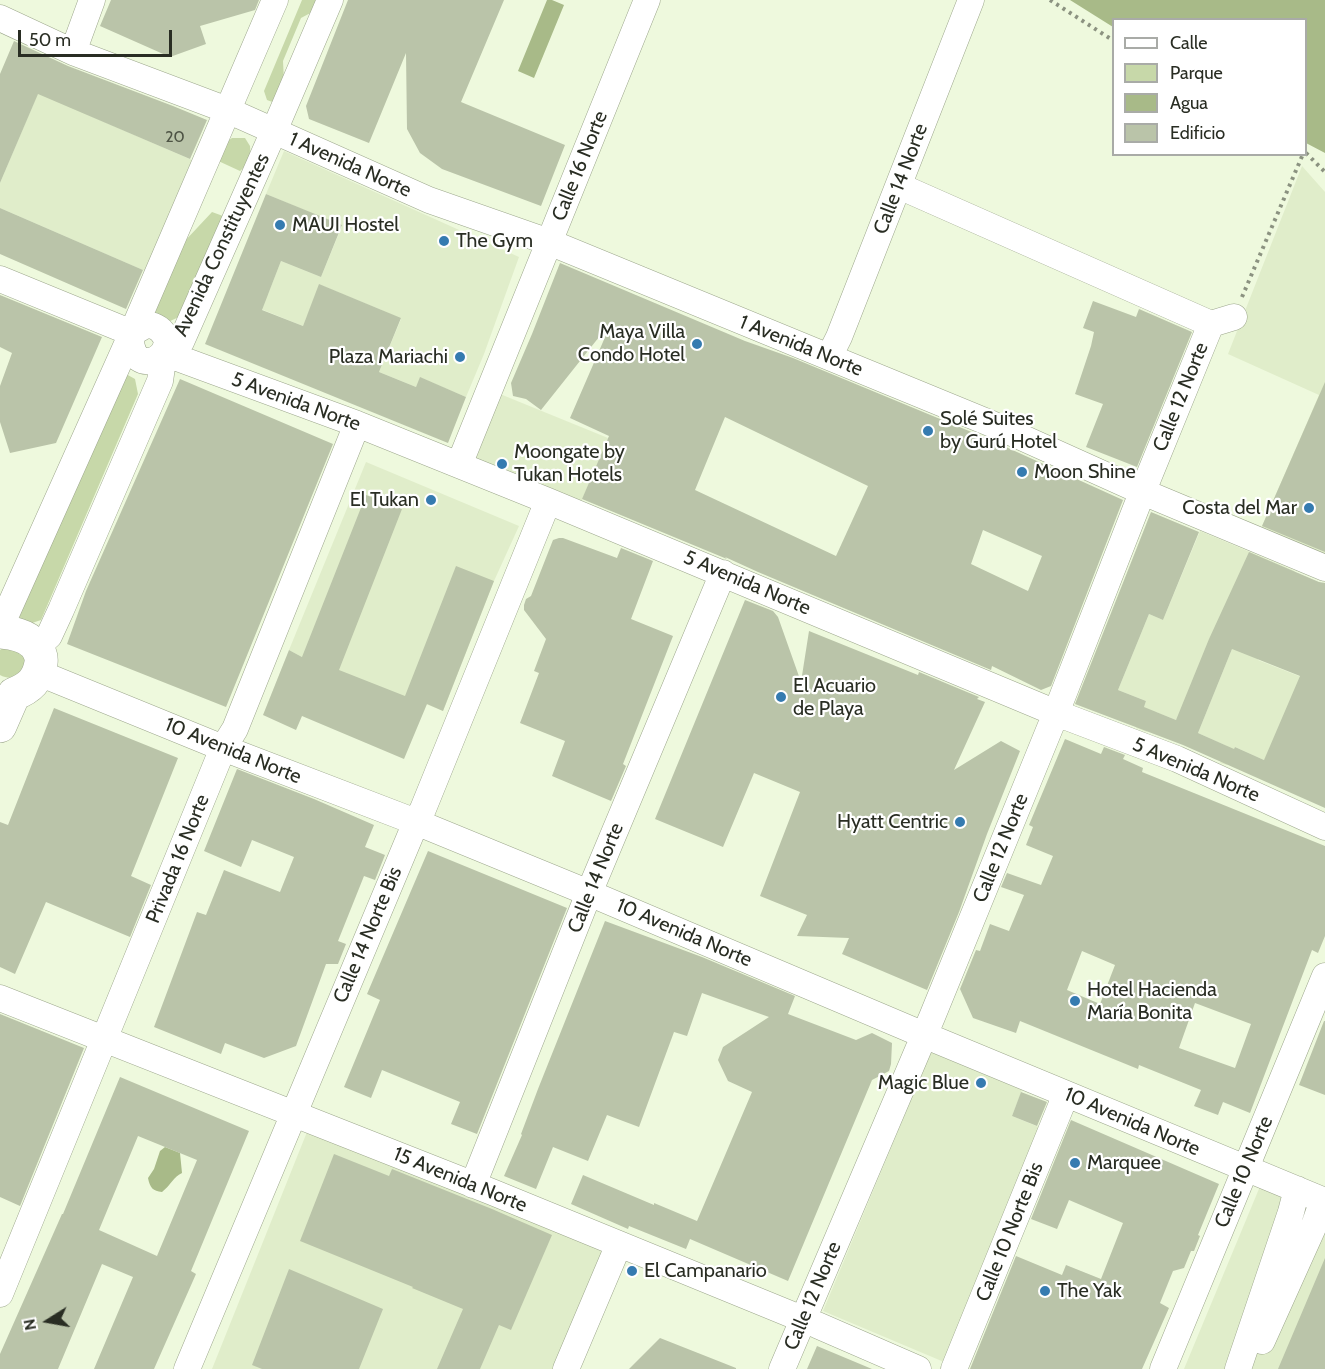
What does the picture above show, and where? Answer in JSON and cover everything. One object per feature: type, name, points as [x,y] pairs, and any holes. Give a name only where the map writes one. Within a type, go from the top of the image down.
[{"type":"main road","points":[[0,630],[26,638],[38,659]]},
{"type":"main road","name":"Avenida Constituyentes","points":[[0,726],[14,694],[34,682],[38,659]]},
{"type":"street","points":[[73,52],[92,0]]},
{"type":"street","points":[[0,630],[132,333],[275,0]]},
{"type":"street","name":"Avenida Constituyentes","points":[[38,659],[160,381],[164,353],[181,342],[330,0]]},
{"type":"street","name":"Calle 16 Norte","points":[[459,465],[647,0]]},
{"type":"street","name":"Calle 14 Norte","points":[[829,357],[899,186],[971,0]]},
{"type":"street","points":[[0,18],[73,52],[227,110]]},
{"type":"street","name":"1 Avenida Norte","points":[[227,110],[429,200],[549,242],[992,424],[1143,492],[1325,568]]},
{"type":"street","name":"Calle 12 Norte","points":[[782,1369],[924,1035],[1056,713],[1143,492],[1222,320],[899,186]]},
{"type":"street","points":[[0,279],[132,333]]},
{"type":"street","points":[[132,333],[132,350],[139,359],[150,361],[164,353]]},
{"type":"street","name":"5 Avenida Norte","points":[[164,353],[357,424],[548,501],[1056,713],[1177,759],[1325,827]]},
{"type":"street","name":"Privada 16 Norte","points":[[0,1294],[223,748],[235,729],[357,424]]},
{"type":"street","name":"Calle 14 Norte Bis","points":[[187,1369],[423,809],[548,501]]},
{"type":"street","name":"Calle 14 Norte","points":[[473,1185],[589,893],[723,573]]},
{"type":"street","name":"10 Avenida Norte","points":[[38,659],[223,748],[416,822],[589,893],[1324,1201]]},
{"type":"street","name":"Calle 10 Norte","points":[[1163,1369],[1325,975]]},
{"type":"street","name":"15 Avenida Norte","points":[[0,998],[619,1244],[918,1369]]},
{"type":"street","name":"Calle 10 Norte Bis","points":[[954,1369],[1066,1094]]},
{"type":"street","points":[[1238,1369],[1297,1189]]},
{"type":"street","points":[[1250,1369],[1324,1201]]},
{"type":"street","points":[[566,1369],[619,1244]]},
{"type":"path","points":[[1050,0],[1112,40]]},
{"type":"path","points":[[1222,320],[1303,156]]},
{"type":"path","points":[[1306,156],[1325,172]]},
{"type":"shaded area","points":[[38,93],[192,160],[145,271],[0,208],[0,183]]},
{"type":"shaded area","points":[[284,151],[519,257],[466,397],[421,378],[416,387],[379,372],[401,319],[379,309],[320,285],[303,326],[226,295],[232,280],[268,294],[281,261],[321,277],[342,226],[266,194]]},
{"type":"shaded area","points":[[1302,166],[1325,192],[1325,559],[1260,531],[1319,395],[1228,354]]},
{"type":"shaded area","points":[[500,394],[608,438],[579,507],[473,461]]},
{"type":"shaded area","points":[[366,462],[519,526],[494,581],[443,711],[411,698],[395,737],[302,657],[289,650]]},
{"type":"shaded area","points":[[1200,531],[1295,571],[1258,660],[1314,682],[1264,760],[1235,747],[1227,765],[1220,763],[1227,746],[1198,733],[1232,649],[1176,720],[1156,712],[1147,732],[1136,728],[1146,701],[1118,690],[1149,614],[1163,620]]},
{"type":"shaded area","name":"Magic Blue","points":[[931,1052],[1022,1090],[1012,1116],[1041,1128],[944,1362],[823,1311]]},
{"type":"shaded area","points":[[309,1127],[607,1249],[556,1369],[212,1369]]},
{"type":"shaded area","points":[[1261,1184],[1325,1213],[1325,1369],[1184,1369]]},
{"type":"green space","points":[[302,0],[320,0],[316,10],[301,18],[283,61],[284,81],[275,103],[267,100],[264,91]]},
{"type":"green space","points":[[232,138],[245,138],[250,146],[251,161],[240,171],[214,159],[219,147]]},
{"type":"green space","points":[[212,212],[223,216],[181,316],[168,322],[154,311],[183,243]]},
{"type":"green space","points":[[126,374],[135,379],[138,394],[41,620],[29,624],[20,621],[19,609]]},
{"type":"green space","points":[[3,648],[22,652],[26,666],[18,676],[9,678],[0,675],[0,650]]},
{"type":"water","points":[[547,0],[564,5],[534,78],[518,71]]},
{"type":"water","points":[[1070,0],[1325,0],[1325,153],[1307,144],[1307,18],[1112,18],[1112,26]]},
{"type":"water","points":[[165,1147],[180,1153],[182,1173],[162,1192],[152,1188],[148,1178],[154,1169],[160,1151]]},
{"type":"building","points":[[111,0],[259,0],[255,10],[200,26],[206,44],[170,57],[100,26]]},
{"type":"building","points":[[348,0],[504,0],[461,102],[565,145],[541,206],[442,169],[420,153],[407,129],[406,53],[369,143],[309,119],[306,106]]},
{"type":"building","points":[[14,41],[68,66],[207,120],[190,159],[38,94],[0,183],[0,74]]},
{"type":"building","points":[[266,194],[342,225],[321,277],[281,261],[262,310],[303,326],[319,284],[401,318],[379,372],[416,387],[420,377],[466,397],[448,443],[205,344]]},
{"type":"building","points":[[0,208],[143,270],[126,309],[0,254]]},
{"type":"building","points":[[560,263],[745,341],[793,358],[986,438],[1123,500],[1051,686],[1041,690],[992,666],[991,670],[582,499],[609,436],[570,418],[609,328],[607,327],[541,410],[526,399],[513,396],[511,383]],"holes":[[[725,417],[868,486],[836,556],[695,490]],[[983,530],[1042,556],[1028,591],[971,564]]]},
{"type":"building","points":[[0,295],[102,337],[56,443],[10,453],[0,422],[0,386],[12,353],[0,347]]},
{"type":"building","points":[[1093,301],[1136,317],[1139,309],[1192,332],[1137,467],[1086,447],[1103,404],[1075,394],[1094,332],[1083,328]]},
{"type":"building","points":[[180,379],[333,444],[226,707],[67,644],[86,591]]},
{"type":"building","points":[[1325,382],[1325,552],[1262,526]]},
{"type":"building","points":[[366,495],[402,509],[339,670],[405,696],[456,566],[494,581],[443,711],[427,704],[404,759],[302,716],[296,730],[263,715],[289,650],[302,657]]},
{"type":"building","points":[[1151,512],[1199,532],[1163,620],[1149,614],[1118,690],[1146,701],[1144,707],[1176,720],[1209,639],[1249,552],[1325,583],[1325,808],[1183,745],[1075,704]],"holes":[[[1232,649],[1300,676],[1264,760],[1198,733]]]},
{"type":"building","points":[[559,538],[617,558],[621,548],[653,561],[631,619],[673,636],[611,801],[552,776],[565,741],[520,723],[539,673],[534,671],[546,639],[524,610],[524,605],[526,599],[531,596],[553,540]]},
{"type":"building","points":[[745,600],[773,611],[778,617],[801,682],[809,631],[979,697],[977,699],[985,702],[954,770],[1001,741],[1020,751],[927,990],[842,954],[849,938],[797,936],[807,915],[760,896],[800,792],[754,773],[723,847],[655,819]]},
{"type":"building","points":[[54,708],[178,758],[131,876],[151,885],[130,937],[46,902],[15,974],[0,967],[0,822],[8,825]]},
{"type":"building","points":[[1065,739],[1101,754],[1104,747],[1125,755],[1123,759],[1143,768],[1142,772],[1325,846],[1325,936],[1318,953],[1312,950],[1250,1113],[1223,1102],[1218,1115],[1194,1106],[1201,1090],[1139,1065],[1138,1069],[1020,1021],[1016,1033],[973,1018],[960,989],[976,950],[980,951],[990,924],[1009,931],[1024,895],[1001,887],[1007,873],[1041,885],[1053,856],[1026,845],[1033,827],[1029,825]],"holes":[[[1082,951],[1115,965],[1100,1004],[1067,990]],[[1195,1003],[1251,1024],[1235,1068],[1179,1048]]]},
{"type":"building","points":[[237,769],[374,825],[365,847],[385,855],[375,880],[364,876],[338,941],[346,944],[338,964],[326,964],[296,1046],[264,1058],[225,1043],[221,1054],[154,1027],[197,912],[206,915],[224,870],[280,892],[294,857],[252,840],[241,867],[204,851]]},
{"type":"building","points":[[428,851],[567,908],[477,1134],[451,1124],[460,1102],[382,1070],[371,1098],[344,1087],[380,1000],[367,994]]},
{"type":"building","points":[[605,921],[702,957],[795,996],[788,1014],[856,1040],[872,1033],[892,1043],[889,1071],[872,1080],[788,1281],[690,1239],[686,1249],[629,1226],[628,1229],[571,1204],[583,1175],[697,1221],[752,1092],[728,1081],[718,1060],[723,1047],[769,1017],[702,993],[687,1036],[674,1032],[639,1127],[607,1115],[588,1161],[553,1147],[536,1189],[504,1176]]},
{"type":"building","points":[[0,1014],[84,1048],[20,1206],[0,1197]]},
{"type":"building","points":[[1325,1021],[1325,1095],[1299,1085]]},
{"type":"building","points":[[120,1077],[249,1131],[191,1271],[196,1274],[154,1369],[94,1369],[133,1277],[102,1264],[58,1369],[0,1369],[0,1354],[63,1214]],"holes":[[[138,1136],[197,1160],[157,1256],[99,1230]]]},
{"type":"building","points":[[1021,1092],[1047,1102],[1037,1126],[1012,1116]]},
{"type":"building","points":[[1071,1120],[1219,1184],[1198,1235],[1200,1236],[1194,1251],[1191,1251],[1184,1268],[1173,1271],[1160,1303],[1169,1308],[1142,1369],[970,1369],[1016,1256],[1062,1275],[1066,1265],[1101,1279],[1123,1223],[1069,1200],[1057,1229],[1031,1219]]},
{"type":"building","points":[[334,1154],[389,1176],[392,1169],[552,1235],[511,1330],[499,1325],[480,1369],[437,1369],[463,1309],[300,1241]]},
{"type":"building","points":[[1325,1258],[1325,1369],[1278,1369]]},
{"type":"building","points":[[289,1269],[383,1309],[359,1369],[262,1369],[252,1365]]},
{"type":"building","points":[[660,1338],[736,1368],[736,1369],[629,1369]]},
{"type":"building","points":[[817,1346],[872,1369],[807,1369]]},
{"type":"place","name":"MAUI Hostel","points":[[280,225]]},
{"type":"place","name":"The Gym","points":[[444,241]]},
{"type":"place","name":"Maya Villa Condo Hotel","points":[[697,344]]},
{"type":"place","name":"Plaza Mariachi","points":[[460,357]]},
{"type":"place","name":"Solé Suites by Gurú Hotel","points":[[928,431]]},
{"type":"place","name":"Moongate by Tukan Hotels","points":[[502,464]]},
{"type":"place","name":"Moon Shine","points":[[1022,472]]},
{"type":"place","name":"El Tukan","points":[[431,500]]},
{"type":"place","name":"Costa del Mar","points":[[1309,508]]},
{"type":"place","name":"El Acuario de Playa","points":[[781,697]]},
{"type":"place","name":"Hyatt Centric","points":[[960,822]]},
{"type":"place","name":"Hotel Hacienda María Bonita","points":[[1075,1001]]},
{"type":"place","name":"Magic Blue","points":[[981,1083]]},
{"type":"place","name":"Marquee","points":[[1075,1163]]},
{"type":"place","name":"El Campanario","points":[[632,1271]]},
{"type":"place","name":"The Yak","points":[[1045,1291]]}]
